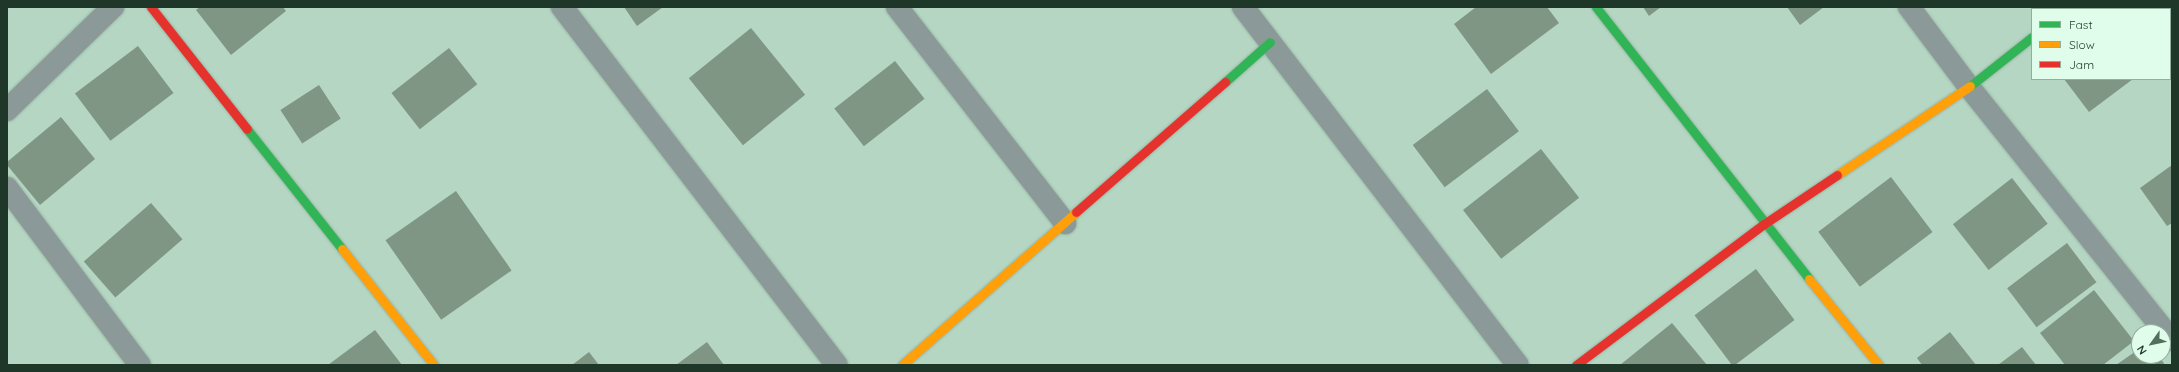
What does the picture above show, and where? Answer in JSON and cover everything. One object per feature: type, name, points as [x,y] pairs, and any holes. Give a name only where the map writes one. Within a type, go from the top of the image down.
[{"type":"street","points":[[7,110],[113,7]]},
{"type":"street","points":[[151,7],[434,365]]},
{"type":"street","points":[[562,7],[837,365]]},
{"type":"street","points":[[897,7],[1065,223]]},
{"type":"street","points":[[1243,7],[1518,365]]},
{"type":"street","points":[[1596,7],[1764,224],[1879,365]]},
{"type":"street","points":[[1909,7],[1969,88],[2172,340]]},
{"type":"street","points":[[1576,365],[1764,224],[1969,88],[2031,38]]},
{"type":"street","points":[[902,365],[1270,42]]},
{"type":"street","points":[[7,188],[140,365]]},
{"type":"building","points":[[200,7],[283,7],[286,11],[231,55],[196,10]]},
{"type":"building","points":[[624,7],[663,7],[637,26]]},
{"type":"building","points":[[1476,7],[1547,7],[1559,23],[1491,74],[1454,24]]},
{"type":"building","points":[[1643,7],[1661,7],[1649,16]]},
{"type":"building","points":[[1787,7],[1824,7],[1800,25]]},
{"type":"building","points":[[751,28],[805,95],[743,145],[689,78]]},
{"type":"building","points":[[138,46],[174,93],[110,141],[75,94]]},
{"type":"building","points":[[449,48],[477,84],[420,129],[391,93]]},
{"type":"building","points":[[895,61],[925,99],[864,146],[834,108]]},
{"type":"building","points":[[2065,80],[2132,80],[2089,112]]},
{"type":"building","points":[[319,85],[341,119],[302,144],[280,110]]},
{"type":"building","points":[[1487,89],[1519,131],[1445,187],[1413,145]]},
{"type":"building","points":[[61,117],[95,159],[40,205],[7,165],[7,162]]},
{"type":"building","points":[[1541,149],[1579,198],[1501,259],[1463,210]]},
{"type":"building","points":[[2172,165],[2172,223],[2167,226],[2140,188]]},
{"type":"building","points":[[1891,177],[1933,232],[1860,287],[1818,232]]},
{"type":"building","points":[[2012,178],[2048,224],[1989,270],[1953,224]]},
{"type":"building","points":[[456,191],[512,270],[441,320],[386,240]]},
{"type":"building","points":[[151,203],[182,239],[115,298],[84,261]]},
{"type":"building","points":[[2067,243],[2096,282],[2037,327],[2007,288]]},
{"type":"building","points":[[1756,269],[1795,320],[1735,365],[1732,365],[1695,315]]},
{"type":"building","points":[[2094,290],[2131,337],[2131,343],[2103,365],[2065,365],[2040,333]]},
{"type":"building","points":[[1672,323],[1707,365],[1620,365]]},
{"type":"building","points":[[375,330],[402,365],[328,365]]},
{"type":"building","points":[[1950,332],[1976,365],[1922,365],[1917,358]]},
{"type":"building","points":[[707,342],[724,365],[676,365]]},
{"type":"building","points":[[2022,347],[2036,365],[1998,365]]},
{"type":"building","points":[[589,352],[599,365],[572,365]]},
{"type":"building","points":[[2131,355],[2131,364],[2165,365],[2116,365]]},
{"type":"traffic: fast","points":[[1596,7],[1809,279]]},
{"type":"traffic: fast","points":[[1970,86],[2031,38]]},
{"type":"traffic: fast","points":[[1225,82],[1270,42]]},
{"type":"traffic: fast","points":[[247,129],[342,249]]},
{"type":"traffic: slow","points":[[1837,175],[1970,86]]},
{"type":"traffic: slow","points":[[902,365],[1076,212]]},
{"type":"traffic: slow","points":[[342,249],[434,365]]},
{"type":"traffic: slow","points":[[1809,279],[1879,365]]},
{"type":"traffic: jam","points":[[151,7],[247,129]]},
{"type":"traffic: jam","points":[[1076,212],[1225,82]]},
{"type":"traffic: jam","points":[[1576,365],[1764,224],[1837,175]]}]
